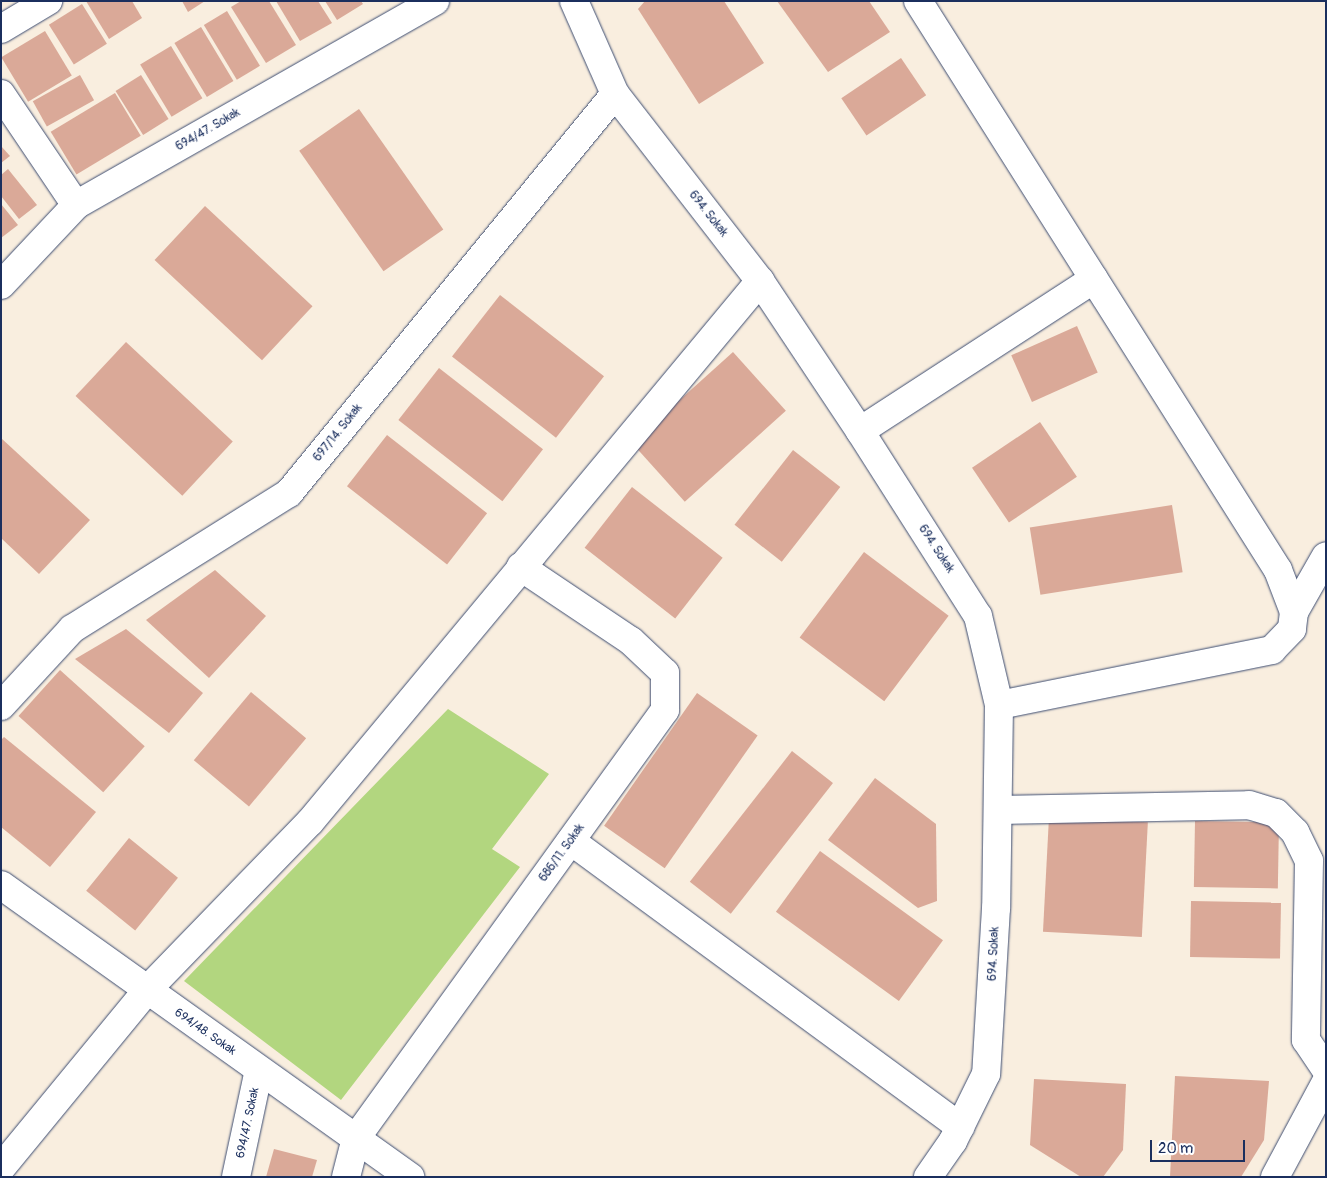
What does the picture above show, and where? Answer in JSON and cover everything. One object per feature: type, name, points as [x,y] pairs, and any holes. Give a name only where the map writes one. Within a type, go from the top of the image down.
[{"type":"street","points":[[1,29],[48,1]]},
{"type":"street","name":"694/47. Sokak","points":[[1,285],[76,206],[435,1]]},
{"type":"street","name":"694. Sokak","points":[[574,1],[615,94],[760,281],[860,431],[978,616],[999,704],[996,908],[986,1074],[960,1127],[928,1177]]},
{"type":"street","points":[[918,1],[1278,570],[1294,612]]},
{"type":"street","points":[[1,94],[76,206]]},
{"type":"street","name":"697/14. Sokak","points":[[1,706],[72,629],[288,493],[615,94]]},
{"type":"street","points":[[860,431],[1094,278]]},
{"type":"street","points":[[1,1168],[147,990],[310,822],[760,281]]},
{"type":"street","points":[[999,704],[1272,650],[1292,629],[1294,612],[1326,556]]},
{"type":"street","name":"686/11. Sokak","points":[[346,1177],[356,1138],[665,710],[665,673],[632,642],[521,567]]},
{"type":"street","points":[[998,810],[1249,805],[1276,813],[1295,832],[1309,861],[1306,1040],[1326,1070]]},
{"type":"street","points":[[570,841],[960,1127]]},
{"type":"street","name":"694/48. Sokak","points":[[1,885],[410,1177]]},
{"type":"street","name":"694/47. Sokak","points":[[236,1177],[259,1070]]},
{"type":"street","points":[[1275,1177],[1326,1082]]},
{"type":"green space","points":[[448,709],[549,774],[492,849],[520,867],[341,1100],[184,981]]},
{"type":"building","points":[[86,1],[132,1],[142,18],[109,39]]},
{"type":"building","points":[[182,1],[205,1],[188,12]]},
{"type":"building","points":[[241,1],[269,1],[296,45],[266,63],[231,7]]},
{"type":"building","points":[[276,1],[318,1],[332,23],[300,41]]},
{"type":"building","points":[[325,1],[361,1],[363,4],[337,20]]},
{"type":"building","points":[[645,1],[724,1],[764,63],[699,104],[638,9]]},
{"type":"building","points":[[777,1],[869,1],[890,32],[828,72]]},
{"type":"building","points":[[82,4],[107,44],[74,65],[49,25]]},
{"type":"building","points":[[227,11],[260,66],[237,80],[204,25]]},
{"type":"building","points":[[201,27],[233,81],[207,97],[174,43]]},
{"type":"building","points":[[45,31],[72,76],[28,102],[1,57]]},
{"type":"building","points":[[171,46],[202,98],[172,117],[140,65]]},
{"type":"building","points":[[901,58],[926,95],[866,136],[841,98]]},
{"type":"building","points":[[80,75],[94,100],[47,127],[33,101]]},
{"type":"building","points":[[141,75],[169,119],[143,135],[116,91]]},
{"type":"building","points":[[115,93],[141,136],[76,174],[51,132]]},
{"type":"building","points":[[359,109],[443,229],[384,271],[299,151]]},
{"type":"building","points":[[1,146],[10,156],[1,163]]},
{"type":"building","points":[[8,169],[37,205],[19,219],[1,196],[1,175]]},
{"type":"building","points":[[1,204],[18,225],[1,238]]},
{"type":"building","points":[[205,206],[313,306],[262,360],[155,260]]},
{"type":"building","points":[[500,295],[604,376],[556,438],[452,356]]},
{"type":"building","points":[[1077,326],[1098,373],[1032,402],[1011,355]]},
{"type":"building","points":[[126,342],[233,442],[182,496],[76,396]]},
{"type":"building","points":[[733,352],[786,411],[685,502],[632,443]]},
{"type":"building","points":[[439,368],[543,449],[502,501],[398,420]]},
{"type":"building","points":[[1040,422],[1077,477],[1009,523],[972,468]]},
{"type":"building","points":[[387,435],[487,513],[447,564],[347,486]]},
{"type":"building","points":[[1,438],[90,520],[39,574],[1,538]]},
{"type":"building","points":[[793,450],[840,487],[782,562],[735,525]]},
{"type":"building","points":[[632,487],[723,558],[675,618],[585,548]]},
{"type":"building","points":[[1172,505],[1183,572],[1040,595],[1030,528]]},
{"type":"building","points":[[864,552],[949,616],[884,701],[800,637]]},
{"type":"building","points":[[215,570],[266,616],[209,678],[146,620]]},
{"type":"building","points":[[126,629],[203,693],[169,733],[75,659]]},
{"type":"building","points":[[60,670],[145,746],[103,792],[19,716]]},
{"type":"building","points":[[251,692],[306,738],[249,806],[194,760]]},
{"type":"building","points":[[697,693],[758,735],[665,868],[604,826]]},
{"type":"building","points":[[4,737],[96,812],[50,867],[1,827],[1,740]]},
{"type":"building","points":[[792,751],[833,783],[731,914],[690,882]]},
{"type":"building","points":[[875,778],[936,824],[937,901],[918,908],[828,840]]},
{"type":"building","points":[[1049,817],[1148,822],[1142,937],[1043,932]]},
{"type":"building","points":[[1195,821],[1279,822],[1278,888],[1194,887]]},
{"type":"building","points":[[129,838],[178,878],[135,930],[86,891]]},
{"type":"building","points":[[820,851],[943,940],[899,1001],[776,912]]},
{"type":"building","points":[[1191,901],[1281,903],[1280,959],[1190,957]]},
{"type":"building","points":[[1175,1076],[1269,1081],[1264,1140],[1241,1177],[1170,1177]]},
{"type":"building","points":[[1034,1079],[1126,1084],[1123,1150],[1103,1177],[1081,1177],[1030,1145]]},
{"type":"building","points":[[274,1149],[317,1160],[312,1177],[266,1177]]}]
